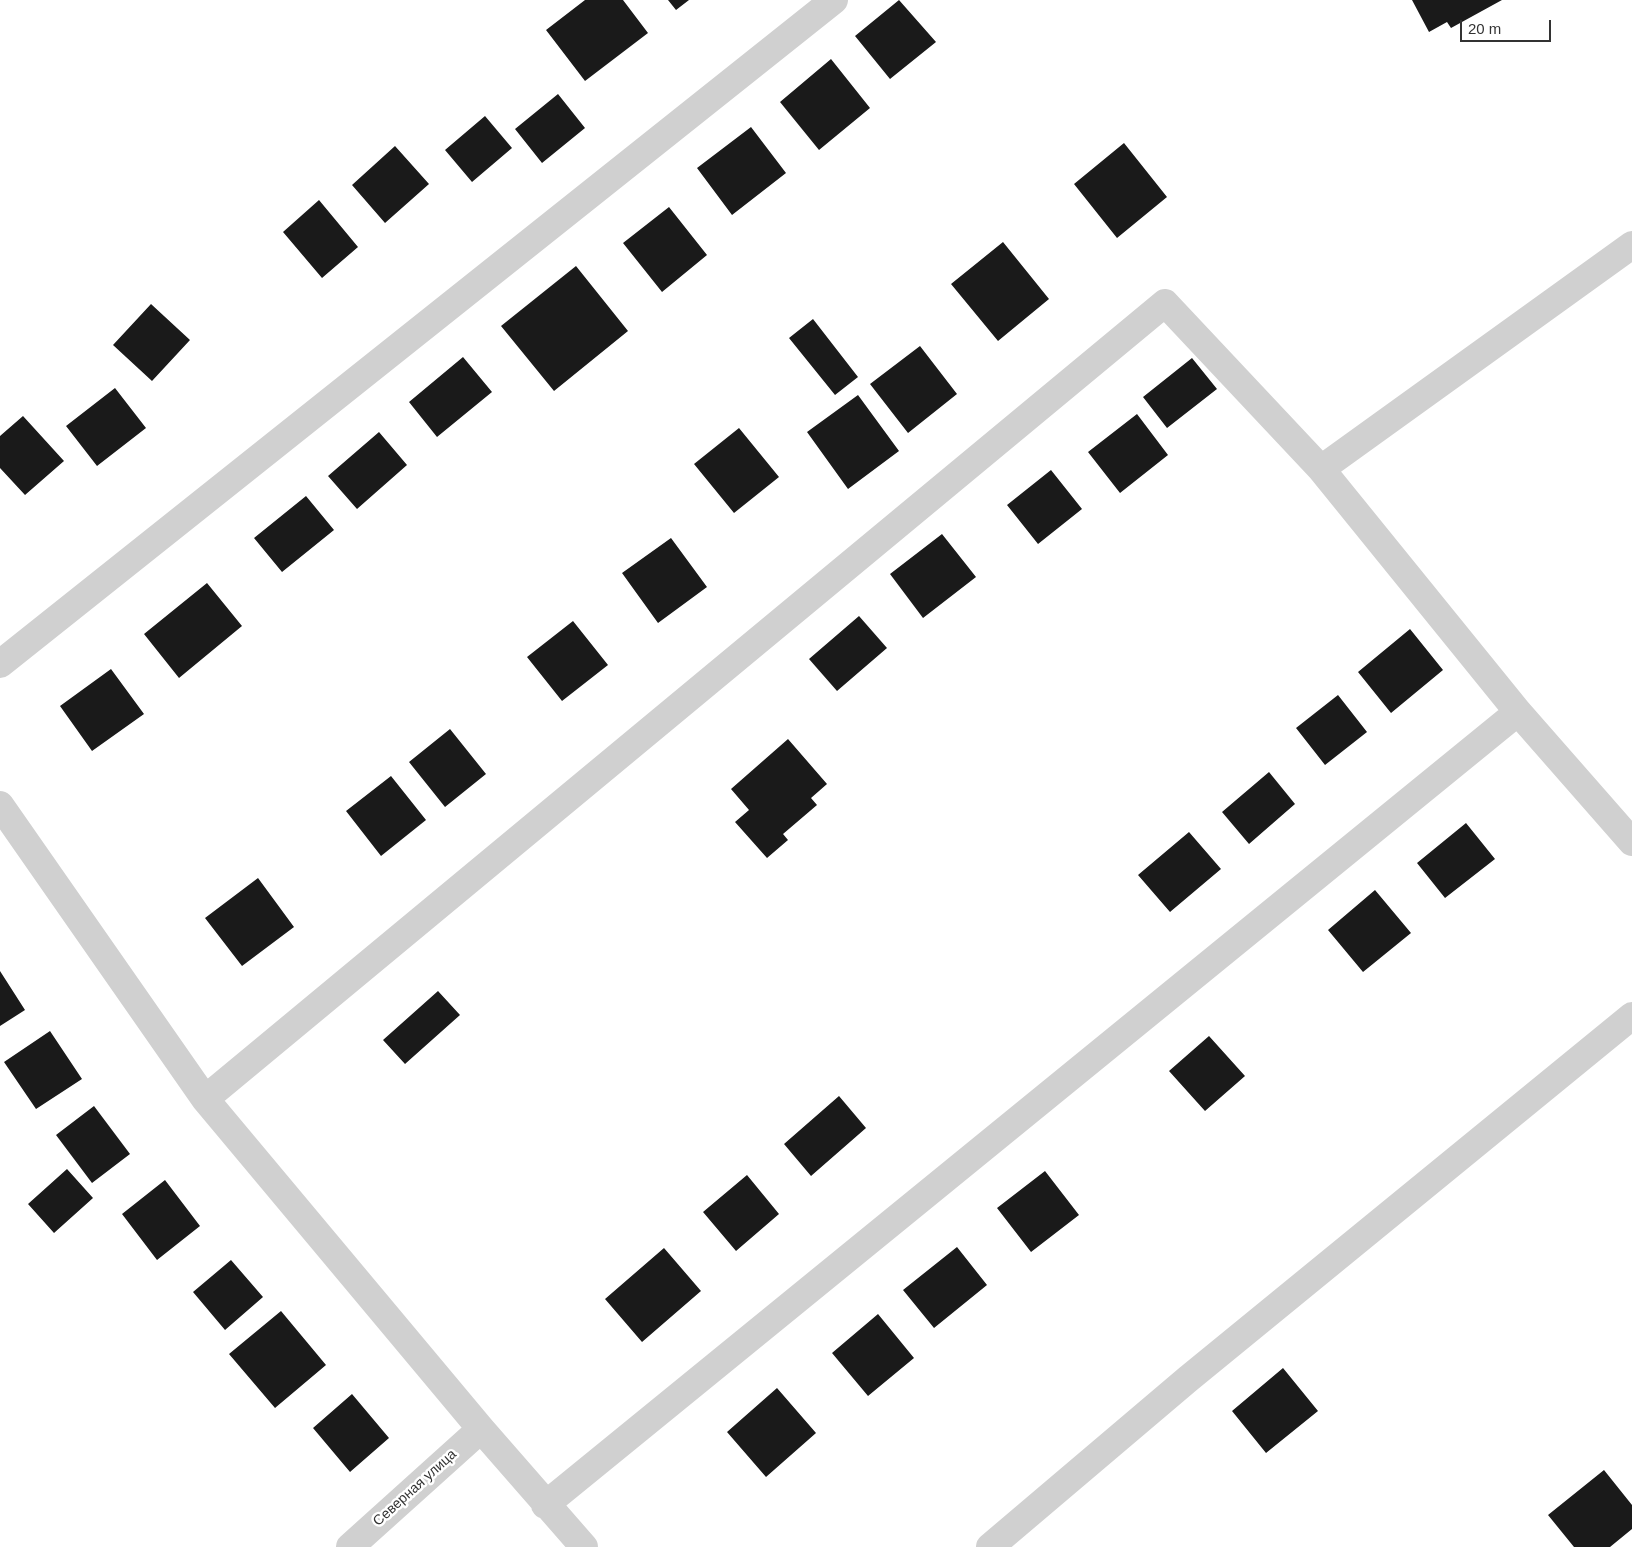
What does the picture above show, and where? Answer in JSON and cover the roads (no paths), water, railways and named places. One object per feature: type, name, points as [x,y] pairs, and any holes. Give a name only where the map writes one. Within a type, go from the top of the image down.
[{"type":"street","points":[[0,664],[834,0]]},
{"type":"street","points":[[1321,469],[1632,245]]},
{"type":"street","points":[[205,1099],[1165,303],[1321,469],[1518,712],[1632,842]]},
{"type":"street","points":[[546,1505],[1518,712]]},
{"type":"street","points":[[0,805],[205,1099],[480,1429],[584,1547]]},
{"type":"street","points":[[990,1547],[1188,1379],[1632,1016]]},
{"type":"street","name":"Северная улица","points":[[350,1547],[480,1429]]}]
